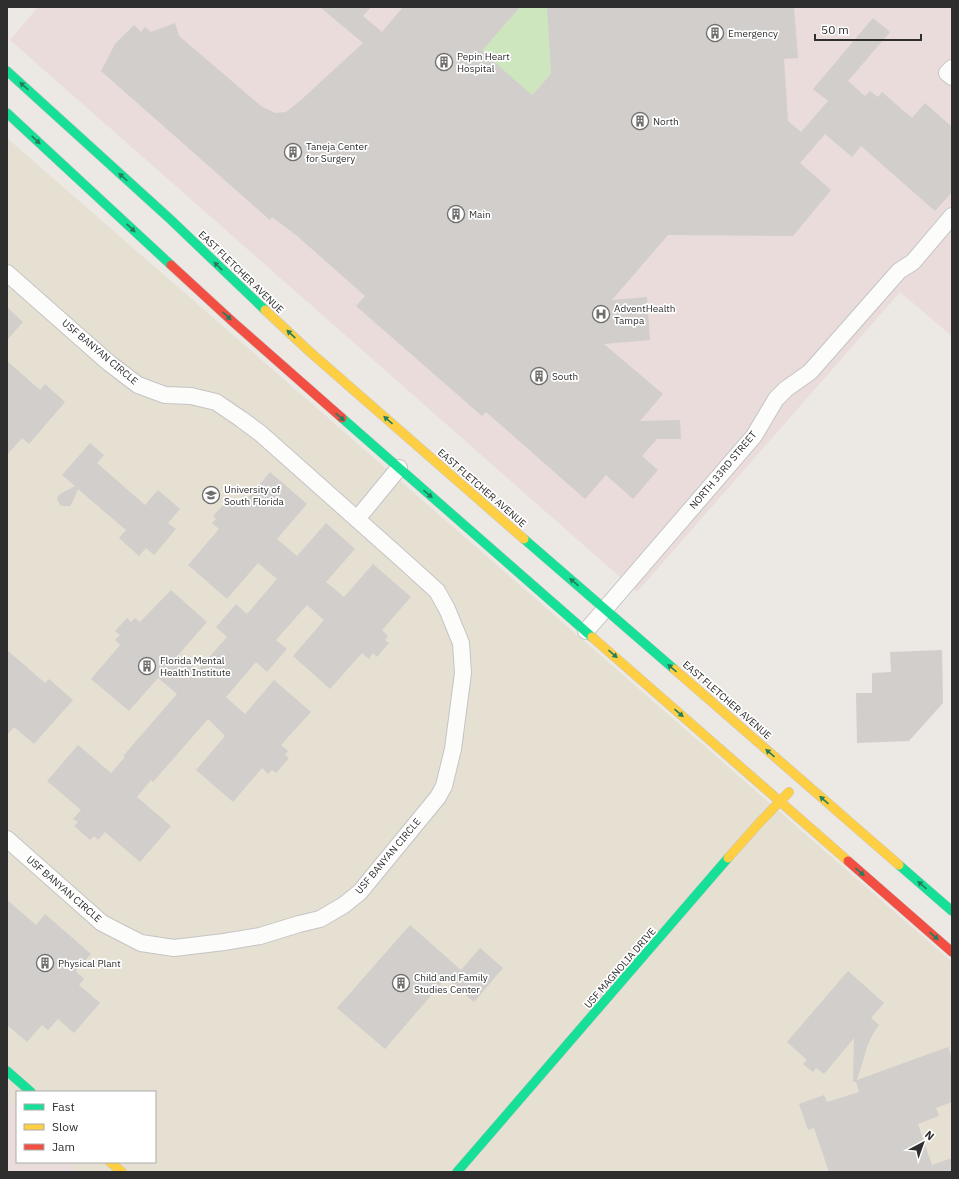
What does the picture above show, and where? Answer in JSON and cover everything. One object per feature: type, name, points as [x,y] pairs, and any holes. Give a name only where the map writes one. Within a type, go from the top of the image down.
[{"type":"main road","name":"EAST FLETCHER AVENUE","points":[[7,71],[170,219],[246,293],[310,352],[952,911]]},
{"type":"main road","points":[[7,113],[233,322],[952,952]]},
{"type":"main road","name":"USF MAGNOLIA DRIVE","points":[[457,1172],[760,822],[800,779]]},
{"type":"main road","points":[[7,1071],[30,1091]]},
{"type":"main road","points":[[111,1163],[122,1172]]},
{"type":"street","points":[[952,68],[948,73],[952,77]]},
{"type":"street","name":"NORTH 33RD STREET","points":[[586,631],[754,436],[776,399],[786,389],[810,372],[899,272],[913,262],[952,216]]},
{"type":"street","name":"USF BANYAN CIRCLE","points":[[7,273],[106,360],[138,385],[166,395],[191,396],[216,402],[260,433],[437,591],[447,609],[461,643],[463,673],[453,749],[444,786],[438,797],[360,892],[344,905],[320,920],[299,924],[260,936],[224,942],[174,948],[141,943],[102,923],[7,839]]},
{"type":"street","points":[[357,519],[398,468]]},
{"type":"shaded area","name":"AdventHealth Tampa","points":[[38,7],[952,7],[952,336],[900,292],[637,592],[10,40]]},
{"type":"shaded area","name":"University of South Florida","points":[[7,138],[952,962],[952,1172],[7,1172]]},
{"type":"shaded area","points":[[7,1099],[16,1107],[16,1163],[68,1163],[78,1172],[7,1172]]},
{"type":"green space","points":[[520,7],[529,7],[532,9],[533,7],[557,7],[548,19],[551,74],[532,95],[452,86]]},
{"type":"building","points":[[320,7],[371,7],[363,16],[382,32],[403,7],[520,7],[482,51],[532,95],[551,74],[547,7],[794,7],[798,58],[784,59],[788,121],[801,132],[828,101],[813,89],[873,18],[890,32],[848,81],[865,96],[870,91],[878,97],[882,92],[912,118],[925,103],[952,127],[952,192],[935,211],[861,146],[852,157],[825,134],[800,163],[831,190],[793,236],[668,235],[612,300],[647,297],[650,340],[604,344],[663,394],[640,421],[680,420],[681,439],[657,439],[642,456],[658,470],[633,499],[606,475],[585,499],[486,412],[482,416],[356,306],[365,296],[296,235],[272,217],[270,220],[101,71],[115,44],[134,25],[141,32],[145,27],[151,32],[175,23],[179,36],[261,106],[275,113],[286,112],[363,43]]},
{"type":"building","points":[[7,307],[23,322],[7,340]]},
{"type":"building","points":[[7,361],[40,390],[45,384],[65,402],[29,444],[22,438],[7,455]]},
{"type":"building","points":[[90,443],[104,455],[97,463],[145,505],[158,490],[180,509],[168,523],[176,529],[154,555],[146,548],[139,556],[119,538],[126,530],[78,489],[70,506],[60,505],[57,498],[60,494],[75,486],[62,475]]},
{"type":"building","name":"Florida Mental Health Institute","points":[[270,472],[307,504],[277,539],[297,556],[326,523],[355,549],[326,582],[344,597],[373,564],[411,597],[382,630],[388,636],[385,640],[389,643],[377,657],[373,653],[369,659],[362,653],[330,689],[293,656],[324,620],[307,605],[276,640],[287,649],[267,672],[256,662],[226,697],[245,714],[274,680],[311,712],[281,745],[288,751],[285,755],[289,758],[276,773],[272,770],[268,774],[262,768],[233,802],[196,770],[225,736],[208,719],[153,782],[151,780],[137,797],[171,826],[140,862],[105,832],[98,840],[94,836],[90,840],[74,826],[78,822],[73,819],[81,810],[47,781],[78,745],[111,773],[125,757],[123,756],[177,694],[158,678],[129,711],[91,679],[120,645],[115,640],[120,635],[115,631],[127,618],[131,622],[135,618],[140,622],[171,590],[207,622],[179,654],[198,670],[227,637],[216,627],[236,604],[247,614],[277,579],[258,563],[227,599],[188,565],[219,529],[212,523],[216,519],[213,516],[226,502],[229,504],[232,500],[240,507]]},
{"type":"building","points":[[7,650],[45,683],[49,679],[73,700],[34,744],[14,727],[7,735]]},
{"type":"building","points":[[942,650],[943,703],[909,741],[857,743],[856,693],[872,693],[872,673],[891,672],[890,652]]},
{"type":"building","name":"Physical Plant","points":[[7,900],[36,925],[45,914],[91,954],[76,971],[84,979],[79,985],[100,1003],[74,1033],[58,1019],[48,1030],[42,1025],[27,1042],[7,1025]]},
{"type":"building","name":"Child and Family Studies Center","points":[[410,925],[461,970],[480,948],[503,968],[474,1002],[446,978],[385,1049],[337,1008]]},
{"type":"building","points":[[848,971],[884,1003],[871,1018],[879,1025],[868,1044],[857,1080],[948,1047],[952,1059],[952,1102],[936,1108],[939,1116],[918,1124],[932,1165],[952,1158],[952,1172],[829,1172],[814,1128],[808,1130],[799,1104],[824,1095],[827,1102],[859,1092],[856,1082],[853,1082],[854,1038],[824,1074],[816,1068],[813,1072],[803,1064],[807,1060],[787,1042]]},
{"type":"traffic: fast","points":[[7,71],[170,219],[265,310]]},
{"type":"traffic: fast","points":[[7,113],[171,265]]},
{"type":"traffic: fast","points":[[342,418],[592,637]]},
{"type":"traffic: fast","points":[[524,539],[674,669]]},
{"type":"traffic: fast","points":[[457,1172],[728,858]]},
{"type":"traffic: fast","points":[[899,865],[952,911]]},
{"type":"traffic: fast","points":[[7,1071],[30,1091]]},
{"type":"traffic: slow","points":[[265,310],[310,352],[524,539]]},
{"type":"traffic: slow","points":[[592,637],[848,861]]},
{"type":"traffic: slow","points":[[674,669],[899,865]]},
{"type":"traffic: slow","points":[[728,858],[789,792]]},
{"type":"traffic: slow","points":[[111,1163],[122,1172]]},
{"type":"traffic: jam","points":[[171,265],[342,418]]},
{"type":"traffic: jam","points":[[848,861],[952,952]]},
{"type":"place","name":"Emergency","points":[[715,33]]},
{"type":"place","name":"Pepin Heart Hospital","points":[[444,62]]},
{"type":"place","name":"North","points":[[640,121]]},
{"type":"place","name":"Taneja Center for Surgery","points":[[293,152]]},
{"type":"place","name":"Main","points":[[456,214]]},
{"type":"place","name":"AdventHealth Tampa","points":[[601,314]]},
{"type":"place","name":"South","points":[[539,376]]},
{"type":"place","name":"University of South Florida","points":[[211,495]]},
{"type":"place","name":"Florida Mental Health Institute","points":[[147,666]]},
{"type":"place","name":"Physical Plant","points":[[45,963]]},
{"type":"place","name":"Child and Family Studies Center","points":[[401,983]]}]
